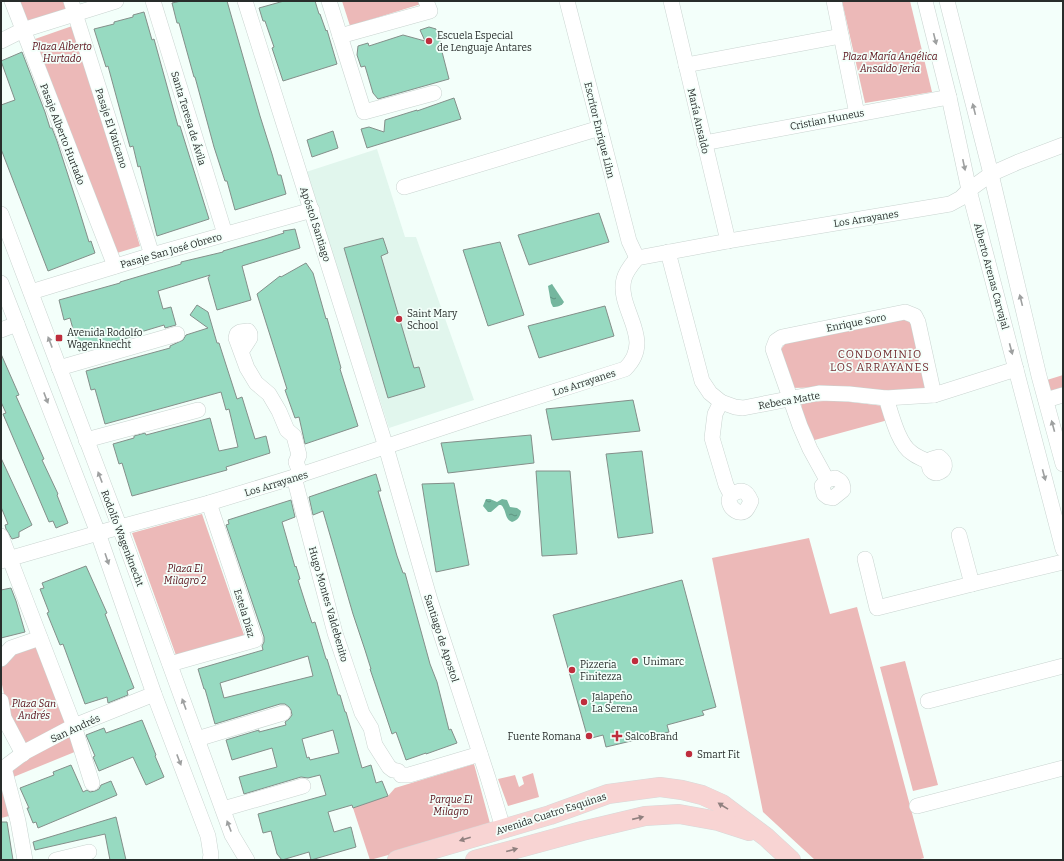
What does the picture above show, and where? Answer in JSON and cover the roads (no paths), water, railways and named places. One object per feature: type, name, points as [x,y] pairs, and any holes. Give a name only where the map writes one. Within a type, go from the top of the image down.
[{"type":"main road","name":"Avenida Cuatro Esquinas","points":[[398,860],[550,815],[608,794],[660,787],[702,795],[722,804],[766,837],[791,860]]},
{"type":"main road","name":"Avenida Cuatro Esquinas","points":[[474,860],[645,816],[679,814],[718,821],[766,837]]},
{"type":"street","name":"Pasaje Alberto Hurtado","points":[[12,1],[115,266]]},
{"type":"street","points":[[1,41],[73,7],[116,1]]},
{"type":"street","name":"Santa Teresa de Ávila","points":[[153,1],[225,234]]},
{"type":"street","name":"Apóstol Santiago","points":[[245,1],[386,447]]},
{"type":"street","points":[[329,1],[364,112],[434,92]]},
{"type":"street","points":[[340,36],[430,11],[426,1]]},
{"type":"street","name":"Escritor Enrique Lihn","points":[[567,1],[629,241],[637,258]]},
{"type":"street","name":"María Ansaldo","points":[[671,1],[728,241]]},
{"type":"street","points":[[834,1],[857,114]]},
{"type":"street","name":"Alberto Arenas Carvajal","points":[[925,1],[949,96],[969,190],[1063,549]]},
{"type":"street","points":[[947,1],[1063,464]]},
{"type":"street","name":"Pasaje El Vaticano","points":[[73,7],[152,255]]},
{"type":"street","points":[[686,65],[841,36]]},
{"type":"street","name":"Cristian Huneus","points":[[704,143],[949,96]]},
{"type":"street","points":[[404,187],[600,128]]},
{"type":"street","name":"Los Arrayanes","points":[[6,560],[209,503],[297,472],[386,447],[625,369],[632,363],[636,350],[637,339],[623,291],[624,279],[629,268],[637,258],[728,241],[950,204],[961,198],[969,190],[991,174],[1063,144]]},
{"type":"street","name":"Pasaje San José Obrero","points":[[31,292],[152,255],[312,210]]},
{"type":"street","name":"Rodolfo Wagenknecht","points":[[1,214],[120,528],[232,835],[248,860]]},
{"type":"street","name":"Rebeca Matte","points":[[668,252],[700,375],[710,392],[721,402],[735,407],[742,408],[819,393],[886,398],[934,395],[1016,369]]},
{"type":"street","points":[[1,283],[98,533],[154,694],[208,836],[210,860]]},
{"type":"street","name":"Enrique Soro","points":[[791,398],[773,349],[776,342],[782,337],[905,312],[915,316],[918,322],[934,395]]},
{"type":"street","points":[[1,330],[17,324]]},
{"type":"street","points":[[60,368],[177,334]]},
{"type":"street","name":"Hugo Montes Valdebenito","points":[[241,352],[247,368],[256,383],[269,394],[280,411],[287,430],[294,436],[299,455],[297,472],[335,633],[362,712],[371,728],[380,736],[398,764],[398,771],[401,775],[409,775],[480,754]]},
{"type":"street","points":[[1046,400],[1063,395]]},
{"type":"street","points":[[791,398],[810,449],[827,480]]},
{"type":"street","points":[[886,398],[894,424],[903,442],[911,453],[929,462]]},
{"type":"street","points":[[721,402],[715,414],[712,438],[726,485],[731,495]]},
{"type":"street","points":[[86,440],[198,410]]},
{"type":"street","name":"Santiago de Apostol","points":[[386,447],[430,600],[503,828]]},
{"type":"street","name":"Estela Díaz","points":[[170,664],[255,640],[209,503]]},
{"type":"street","points":[[959,535],[972,584]]},
{"type":"street","points":[[1,536],[6,560],[40,638],[74,726],[92,783]]},
{"type":"street","points":[[865,559],[878,608],[1063,562]]},
{"type":"street","points":[[1,659],[11,648],[40,638]]},
{"type":"street","points":[[928,701],[1063,666]]},
{"type":"street","name":"San Andrés","points":[[2,769],[23,754],[74,726],[154,694]]},
{"type":"street","points":[[1,702],[4,718],[23,754]]},
{"type":"street","points":[[197,739],[283,713]]},
{"type":"street","points":[[917,806],[1063,768]]},
{"type":"street","points":[[2,769],[17,817],[25,860]]},
{"type":"street","points":[[223,809],[303,786]]},
{"type":"street","points":[[56,860],[89,852]]},
{"type":"water","points":[[552,284],[564,302],[553,307],[548,286]]},
{"type":"water","points":[[486,499],[497,502],[502,499],[507,500],[510,507],[517,508],[521,511],[519,517],[512,522],[509,521],[501,505],[491,512],[488,512],[483,506]]},
{"type":"place","name":"Escuela Especial de Lenguaje Antares","points":[[429,41]]},
{"type":"place","name":"Saint Mary School","points":[[399,319]]},
{"type":"place","name":"Avenida Rodolfo Wagenknecht","points":[[59,338]]},
{"type":"place","name":"Unimarc","points":[[635,661]]},
{"type":"place","name":"Pizzeria Finitezza","points":[[572,670]]},
{"type":"place","name":"Jalapeño La Serena","points":[[584,702]]},
{"type":"place","name":"Fuente Romana","points":[[589,736]]},
{"type":"place","name":"SalcoBrand","points":[[617,736]]},
{"type":"place","name":"Smart Fit","points":[[689,754]]},
{"type":"district","name":"CONDOMINIO LOS ARRAYANES","points":[[880,360]]},
{"type":"park label","name":"Plaza Alberto Hurtado","points":[[62,52]]},
{"type":"park label","name":"Plaza María Angélica Ansaldo Jeria","points":[[890,62]]},
{"type":"park label","name":"Plaza El Milagro 2","points":[[185,574]]},
{"type":"park label","name":"Plaza San Andrés","points":[[34,708]]},
{"type":"park label","name":"Parque El Milagro","points":[[451,804]]}]
